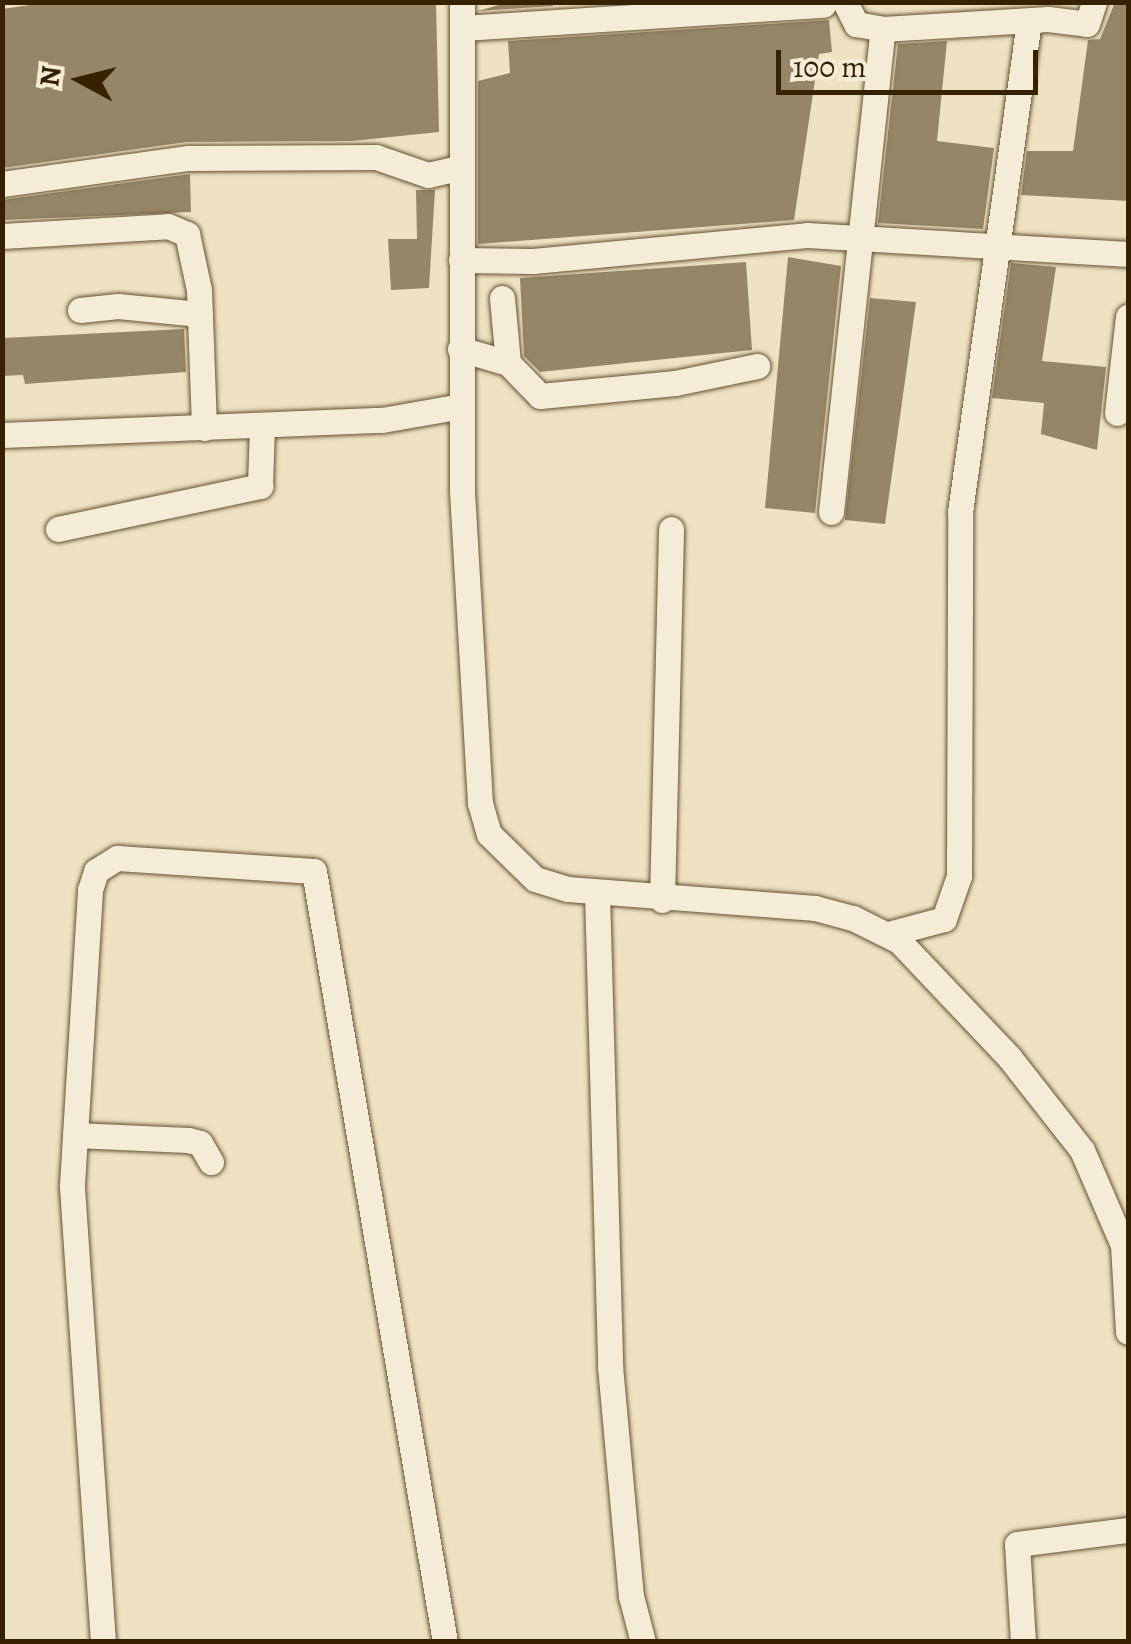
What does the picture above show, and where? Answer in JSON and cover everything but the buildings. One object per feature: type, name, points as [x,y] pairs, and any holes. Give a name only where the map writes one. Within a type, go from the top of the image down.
[{"type":"street","points":[[1094,2],[1087,24],[1029,22],[978,14],[883,30],[856,24],[834,4],[462,15],[461,406],[480,803],[489,834],[535,879],[597,894],[815,908],[888,934],[1009,1057],[1082,1150],[1123,1245],[1128,1332]]},
{"type":"street","points":[[888,934],[944,918],[953,906],[959,876],[960,512],[1029,22]]},
{"type":"street","points":[[832,512],[858,237],[883,30]]},
{"type":"street","points":[[2,184],[188,158],[376,157],[428,175],[462,167]]},
{"type":"street","points":[[2,236],[180,227],[191,246],[200,314],[204,428]]},
{"type":"street","points":[[461,260],[533,261],[776,236],[858,237],[1128,254]]},
{"type":"street","points":[[502,298],[508,363]]},
{"type":"street","points":[[80,310],[118,306],[200,314]]},
{"type":"street","points":[[1117,412],[1128,317]]},
{"type":"street","points":[[460,349],[508,363],[540,396],[675,383],[757,366]]},
{"type":"street","points":[[2,435],[382,420],[461,406]]},
{"type":"street","points":[[58,529],[260,486],[262,427]]},
{"type":"street","points":[[662,900],[672,528]]},
{"type":"street","points":[[102,1642],[73,1254],[76,1135],[96,871],[117,858],[314,871],[444,1642]]},
{"type":"street","points":[[597,894],[610,1366],[631,1596],[643,1642]]},
{"type":"street","points":[[76,1135],[188,1140],[200,1143],[211,1162]]},
{"type":"street","points":[[1023,1642],[1017,1544],[1128,1530]]}]
